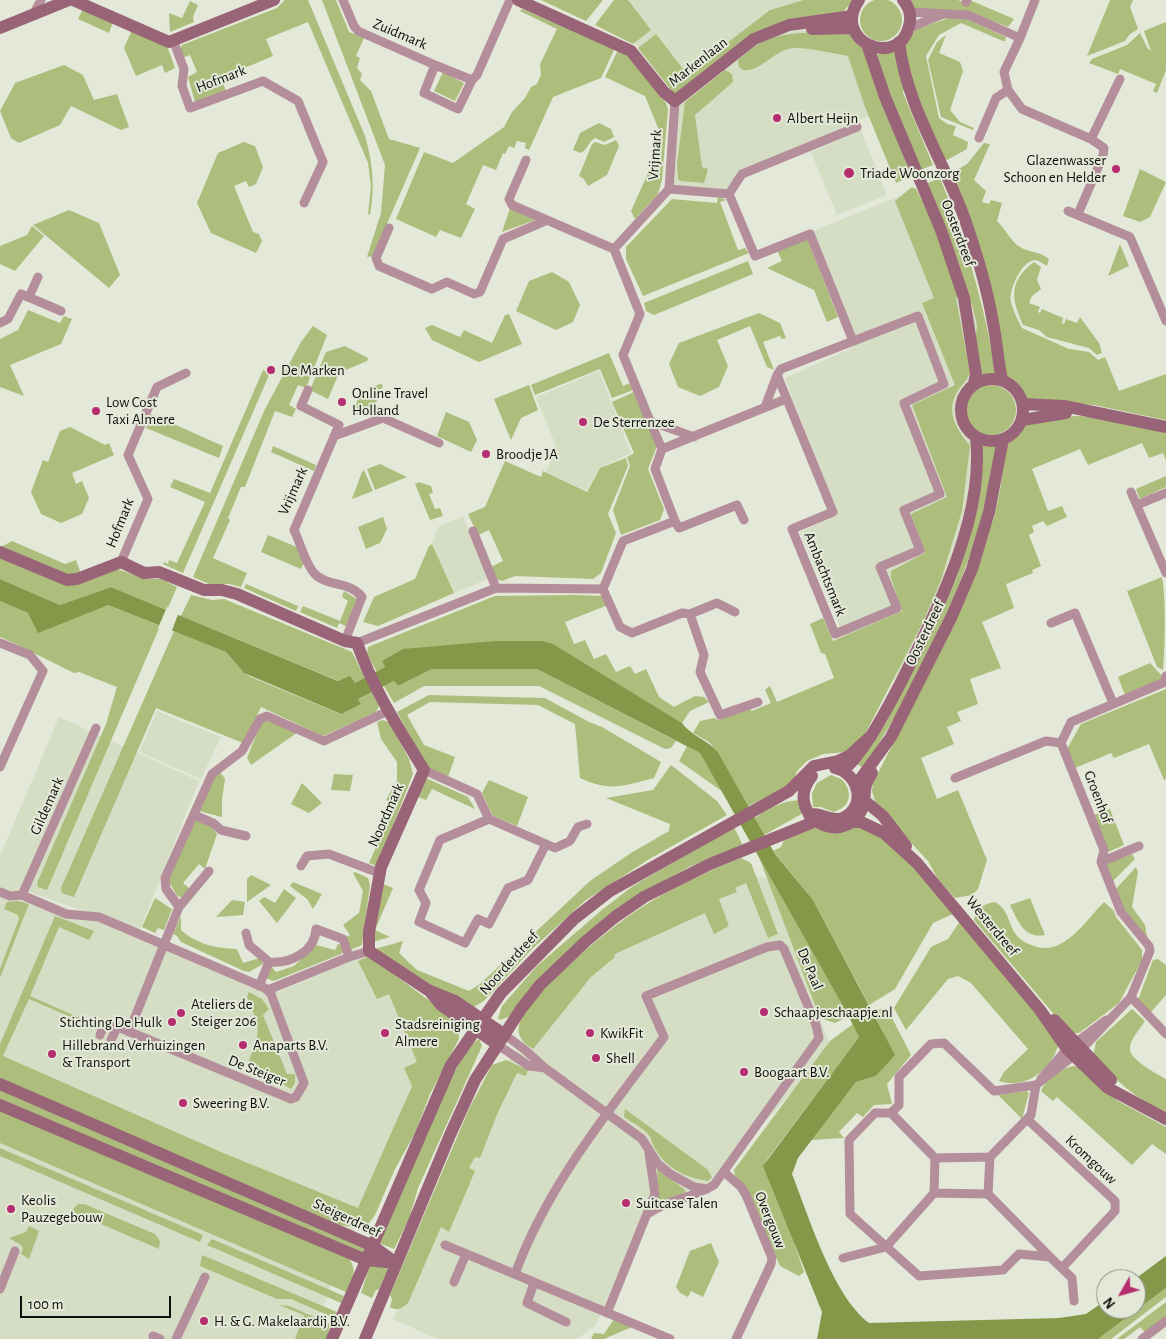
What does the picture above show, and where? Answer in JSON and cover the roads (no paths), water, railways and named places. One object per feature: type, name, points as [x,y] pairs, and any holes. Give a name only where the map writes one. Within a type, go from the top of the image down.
[{"type":"main road","points":[[0,28],[71,0],[169,42],[274,0]]},
{"type":"main road","name":"Markenlaan","points":[[518,0],[631,51],[664,92],[676,101],[754,39],[789,25],[853,22]]},
{"type":"main road","points":[[859,0],[853,22],[860,39],[867,44],[883,48],[899,42],[909,28],[909,12],[903,0]]},
{"type":"main road","name":"Oosterdreef","points":[[899,42],[905,72],[941,168],[963,215],[978,262],[993,322],[1002,380]]},
{"type":"main road","name":"Oosterdreef","points":[[867,44],[884,97],[941,230],[964,298],[976,374],[974,383]]},
{"type":"main road","points":[[993,378],[1002,380],[1018,392],[1022,404],[1022,420],[1011,434],[1003,439],[989,441],[976,437],[964,424],[961,415],[963,397],[974,383],[993,378]]},
{"type":"main road","points":[[1022,404],[1083,409],[1166,427]]},
{"type":"main road","points":[[1022,420],[1083,409]]},
{"type":"main road","name":"Oosterdreef","points":[[837,766],[871,736],[929,626],[951,575],[971,508],[977,462],[976,437]]},
{"type":"main road","name":"Oosterdreef","points":[[861,797],[884,748],[936,649],[972,569],[989,512],[1003,439]]},
{"type":"main road","name":"Hofmark","points":[[0,552],[66,580],[77,580],[122,562],[144,573],[159,572],[204,590],[222,590],[237,594],[351,642]]},
{"type":"main road","points":[[351,642],[388,711],[424,770]]},
{"type":"main road","points":[[814,766],[837,766],[850,776],[861,797],[852,822],[836,827],[826,826],[813,818],[804,802],[800,788],[805,773],[814,766]]},
{"type":"main road","name":"Noordmark","points":[[370,951],[369,932],[379,873],[424,770]]},
{"type":"main road","name":"Noorderdreef","points":[[333,1336],[451,1065],[478,1024],[523,970],[581,913],[610,891],[759,808],[800,788]]},
{"type":"main road","points":[[365,1339],[475,1080],[540,985],[615,917],[644,896],[682,876],[774,839],[813,818],[815,814],[828,819],[839,819],[849,814],[861,797]]},
{"type":"main road","name":"Westerdreef","points":[[861,797],[896,830],[917,863]]},
{"type":"main road","name":"Westerdreef","points":[[852,822],[862,822],[884,833],[917,863],[1040,1010],[1056,1022],[1074,1050],[1122,1093],[1166,1119]]},
{"type":"main road","points":[[370,951],[428,990],[455,1001],[478,1024],[501,1040]]},
{"type":"main road","name":"Steigerdreef","points":[[0,1084],[373,1246],[396,1263]]},
{"type":"main road","name":"Steigerdreef","points":[[0,1105],[366,1260],[396,1263]]},
{"type":"street","points":[[33,15],[40,0]]},
{"type":"street","name":"Zuidmark","points":[[343,0],[358,32],[472,80]]},
{"type":"street","name":"Zuidmark","points":[[435,64],[424,94],[458,109],[472,80],[477,75],[510,0]]},
{"type":"street","points":[[1035,0],[1004,72],[1008,90],[1022,109],[1091,139],[1104,148],[1103,156],[1078,214]]},
{"type":"street","points":[[909,12],[968,15],[1020,38]]},
{"type":"street","points":[[909,28],[944,14]]},
{"type":"street","name":"Hofmark","points":[[173,40],[184,69],[182,86],[190,108],[263,81],[298,101],[323,162],[304,203]]},
{"type":"street","points":[[1091,139],[1120,79]]},
{"type":"street","points":[[979,138],[996,98],[1008,90]]},
{"type":"street","name":"Vrijmark","points":[[614,249],[669,189],[676,101]]},
{"type":"street","points":[[728,194],[742,174],[857,126]]},
{"type":"street","points":[[526,160],[509,202],[545,221],[614,249],[640,314],[623,355],[662,449],[655,470],[679,528],[737,505],[744,520]]},
{"type":"street","points":[[669,189],[728,194]]},
{"type":"street","points":[[728,194],[755,256],[810,234],[853,341]]},
{"type":"street","points":[[1068,211],[1130,237],[1166,321]]},
{"type":"street","points":[[389,228],[376,258],[379,266],[432,289],[447,282],[474,294],[480,292],[503,239],[545,221]]},
{"type":"street","points":[[29,298],[38,277]]},
{"type":"street","points":[[0,322],[8,319],[20,294],[61,311]]},
{"type":"street","name":"Ambachtsmark","points":[[918,316],[944,384],[904,403],[940,494],[904,510],[920,550],[880,567],[897,608],[835,634],[792,529],[833,512],[777,375],[781,369],[853,341],[918,316]]},
{"type":"street","name":"Hofmark","points":[[122,562],[148,499],[128,455],[157,387],[186,373]]},
{"type":"street","points":[[765,407],[777,375]]},
{"type":"street","points":[[308,390],[301,406],[339,424],[334,436]]},
{"type":"street","points":[[662,449],[786,400]]},
{"type":"street","points":[[334,436],[383,418],[439,443]]},
{"type":"street","points":[[650,421],[694,437]]},
{"type":"street","name":"Vrijmark","points":[[334,436],[294,530],[313,572],[319,577],[354,589],[362,597],[351,642]]},
{"type":"street","points":[[1131,492],[1166,573]]},
{"type":"street","points":[[1137,505],[1166,493]]},
{"type":"street","points":[[675,521],[623,541],[603,589],[620,627],[632,633],[682,613],[690,614],[717,603],[735,612]]},
{"type":"street","points":[[473,530],[496,588]]},
{"type":"street","points":[[351,642],[496,588],[603,589]]},
{"type":"street","points":[[690,614],[704,655],[700,672],[720,715],[758,702]]},
{"type":"street","points":[[1051,623],[1076,614],[1113,703]]},
{"type":"street","points":[[0,643],[30,655],[43,671],[0,767]]},
{"type":"street","points":[[955,778],[1046,741],[1061,743],[1071,722],[1165,682],[1166,676]]},
{"type":"street","points":[[179,906],[166,889],[165,878],[212,774],[242,751],[260,720],[267,716],[324,741],[388,711]]},
{"type":"street","name":"Gildemark","points":[[22,895],[96,728]]},
{"type":"street","name":"Groenhof","points":[[1061,743],[1104,850],[1101,862],[1121,912],[1149,946],[1150,951],[1131,998],[1074,1050]]},
{"type":"street","points":[[424,770],[477,794],[489,819],[555,848],[570,841],[578,827],[587,824]]},
{"type":"street","points":[[194,814],[214,823],[221,830],[246,836]]},
{"type":"street","points":[[489,819],[440,840],[419,890],[426,904],[420,922],[465,943],[478,919],[489,924],[508,888],[528,880],[546,844]]},
{"type":"street","points":[[1101,862],[1139,846]]},
{"type":"street","name":"Noordmark","points":[[301,866],[308,856],[329,854],[379,873]]},
{"type":"street","points":[[129,1032],[179,906],[209,870]]},
{"type":"street","points":[[0,892],[10,896],[22,895],[66,914],[99,917],[163,943],[268,990],[349,957],[370,951]]},
{"type":"street","points":[[246,933],[249,945],[269,962],[295,958],[309,946],[314,939],[316,929],[344,939],[349,957]]},
{"type":"street","name":"De Paal","points":[[515,1274],[550,1198],[586,1141],[664,1037],[646,996],[767,947],[780,945],[784,948],[818,1030],[819,1038],[714,1185],[659,1206],[649,1213]]},
{"type":"street","points":[[259,986],[269,962]]},
{"type":"street","name":"De Steiger","points":[[117,1027],[291,1099],[296,1097],[304,1083],[268,990]]},
{"type":"street","points":[[1131,998],[1166,1034]]},
{"type":"street","points":[[100,1035],[104,1028],[111,1024],[117,1027],[111,1040]]},
{"type":"street","points":[[501,1040],[529,1066],[544,1068],[642,1139],[670,1174],[694,1187],[707,1189]]},
{"type":"street","points":[[1050,1257],[1018,1254],[1003,1270],[919,1276],[850,1214],[849,1140],[875,1113],[891,1113],[899,1105],[899,1077],[931,1044],[944,1043],[994,1091],[1036,1085],[1074,1050]]},
{"type":"street","points":[[988,1194],[990,1157],[1030,1115],[1036,1085]]},
{"type":"street","points":[[843,1258],[886,1247],[934,1193],[935,1158],[891,1113]]},
{"type":"street","name":"Kromgouw","points":[[1027,1119],[1115,1202],[1115,1211],[1062,1268]]},
{"type":"street","points":[[608,1313],[655,1194],[649,1150]]},
{"type":"street","points":[[935,1158],[990,1157]]},
{"type":"street","name":"Overgouw","points":[[724,1172],[742,1187],[772,1258],[771,1264],[736,1339]]},
{"type":"street","points":[[934,1193],[988,1194],[1072,1278],[1074,1301]]},
{"type":"street","points":[[445,1245],[670,1339]]},
{"type":"street","points":[[0,1288],[15,1251]]},
{"type":"street","points":[[454,1282],[466,1254]]},
{"type":"street","points":[[176,1339],[204,1277]]},
{"type":"street","points":[[534,1282],[527,1303],[566,1322]]},
{"type":"street","points":[[1142,1339],[1166,1321]]},
{"type":"place","name":"Albert Heijn","points":[[777,118]]},
{"type":"place","name":"Glazenwasser Schoon en Helder","points":[[1116,169]]},
{"type":"place","name":"Triade Woonzorg","points":[[849,173]]},
{"type":"place","name":"De Marken","points":[[271,370]]},
{"type":"place","name":"Online Travel Holland","points":[[342,402]]},
{"type":"place","name":"Low Cost Taxi Almere","points":[[96,411]]},
{"type":"place","name":"De Sterrenzee","points":[[583,422]]},
{"type":"place","name":"Broodje JA","points":[[486,454]]},
{"type":"place","name":"Schaapjeschaapje.nl","points":[[764,1012]]},
{"type":"place","name":"Ateliers de Steiger 206","points":[[181,1013]]},
{"type":"place","name":"Stichting De Hulk","points":[[172,1022]]},
{"type":"place","name":"Stadsreiniging Almere","points":[[385,1033]]},
{"type":"place","name":"KwikFit","points":[[590,1033]]},
{"type":"place","name":"Anaparts B.V.","points":[[243,1045]]},
{"type":"place","name":"Hillebrand Verhuizingen & Transport","points":[[52,1054]]},
{"type":"place","name":"Shell","points":[[596,1058]]},
{"type":"place","name":"Boogaart B.V.","points":[[744,1072]]},
{"type":"place","name":"Sweering B.V.","points":[[183,1103]]},
{"type":"place","name":"Suitcase Talen","points":[[626,1203]]},
{"type":"place","name":"Keolis Pauzegebouw","points":[[11,1209]]},
{"type":"place","name":"H. & G. Makelaardij B.V.","points":[[204,1321]]}]
